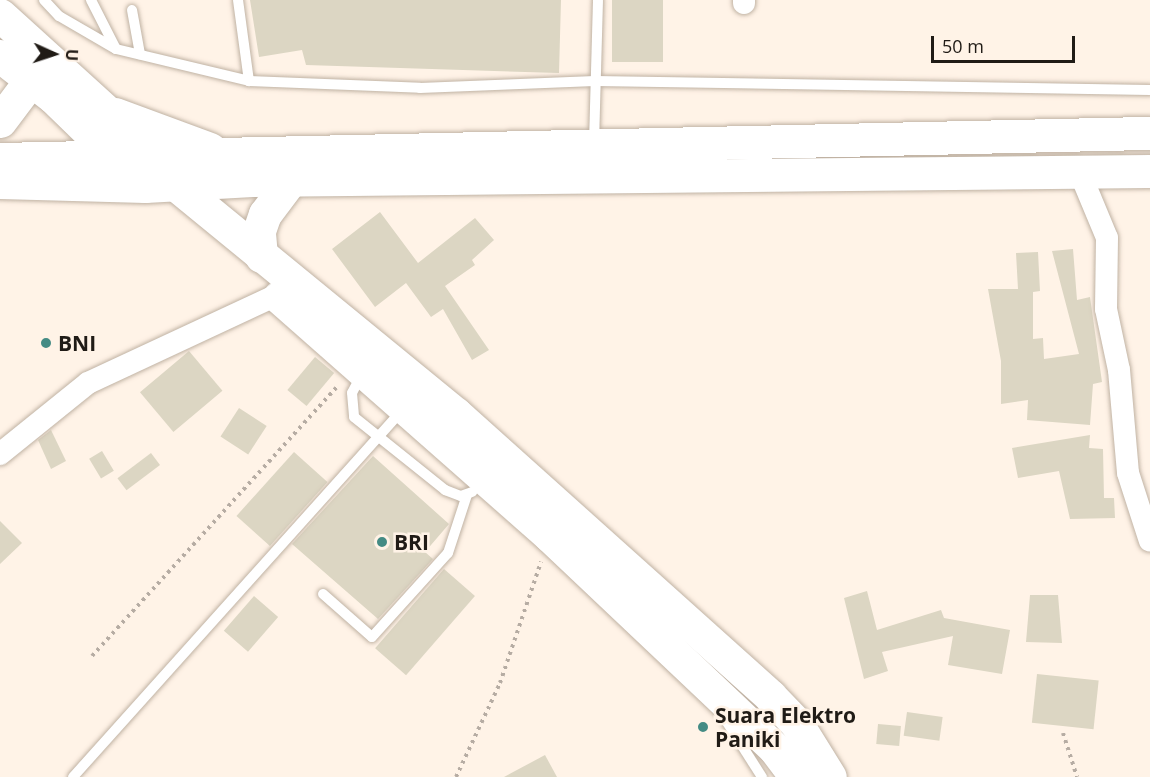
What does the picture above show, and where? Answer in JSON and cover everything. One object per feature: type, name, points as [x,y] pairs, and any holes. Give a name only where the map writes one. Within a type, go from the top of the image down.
[{"type":"highway","points":[[0,15],[107,112],[157,175],[277,295],[403,409],[475,487],[549,535],[775,749],[796,777]]},
{"type":"highway","points":[[0,57],[111,153],[157,175],[220,223],[456,414],[762,688],[797,724],[830,777]]},
{"type":"highway","points":[[0,121],[30,81]]},
{"type":"highway","points":[[107,112],[230,156]]},
{"type":"highway","points":[[157,175],[230,156],[594,143],[1150,133]]},
{"type":"highway","points":[[0,159],[111,153]]},
{"type":"highway","points":[[0,182],[157,175],[288,183],[873,171],[1080,173],[1150,171]]},
{"type":"highway","points":[[261,256],[259,231],[265,214],[288,183]]},
{"type":"street","points":[[1080,173],[1107,238],[1106,309],[1119,370],[1128,474],[1150,541]]},
{"type":"street","points":[[0,454],[88,383],[277,295]]},
{"type":"lane","points":[[44,0],[59,16],[116,49],[192,64],[249,81],[420,88],[595,81],[1150,90]]},
{"type":"lane","points":[[91,0],[116,49]]},
{"type":"lane","points":[[238,0],[249,81]]},
{"type":"lane","points":[[594,143],[598,0]]},
{"type":"lane","points":[[132,10],[140,54]]},
{"type":"lane","points":[[323,594],[372,637],[448,553],[475,487],[445,490],[378,436],[352,411],[352,393],[359,370]]},
{"type":"lane","points":[[73,777],[403,409]]},
{"type":"lane","points":[[722,715],[762,777]]},
{"type":"path","points":[[92,656],[359,370]]},
{"type":"path","points":[[456,777],[501,683],[549,535]]},
{"type":"path","points":[[1063,733],[1077,777]]},
{"type":"building","points":[[250,0],[561,0],[559,73],[306,65],[302,50],[259,57]]},
{"type":"building","points":[[612,0],[663,0],[663,62],[612,62]]},
{"type":"building","points":[[380,212],[418,263],[475,218],[494,240],[472,260],[475,265],[445,286],[489,350],[472,360],[443,309],[431,317],[406,283],[375,307],[332,249]]},
{"type":"building","points":[[1073,249],[1077,300],[1090,297],[1102,382],[1093,384],[1090,425],[1027,420],[1028,400],[1001,404],[1001,361],[988,289],[1018,289],[1016,253],[1038,252],[1040,291],[1033,292],[1033,339],[1043,338],[1044,359],[1079,354],[1052,251]]},
{"type":"building","points":[[189,351],[222,391],[173,432],[140,392]]},
{"type":"building","points":[[315,357],[334,373],[307,406],[287,390]]},
{"type":"building","points":[[239,408],[267,426],[248,454],[220,437]]},
{"type":"building","points":[[51,430],[66,461],[51,469],[38,440]]},
{"type":"building","points":[[1090,435],[1089,448],[1103,449],[1104,498],[1114,498],[1115,518],[1070,519],[1059,471],[1018,478],[1012,448]]},
{"type":"building","points":[[102,451],[114,471],[101,478],[89,459]]},
{"type":"building","points":[[294,452],[327,482],[270,546],[236,516]]},
{"type":"building","points":[[151,453],[160,465],[126,490],[117,478]]},
{"type":"building","points":[[373,456],[449,524],[425,552],[433,559],[378,619],[292,544]]},
{"type":"building","points":[[0,521],[22,543],[0,564]]},
{"type":"building","points":[[444,569],[475,596],[406,675],[375,648]]},
{"type":"building","points":[[867,591],[877,630],[941,610],[944,618],[1010,630],[1002,674],[948,665],[953,636],[882,652],[888,671],[864,679],[844,598]]},
{"type":"building","points":[[1030,595],[1058,595],[1062,643],[1026,642]]},
{"type":"building","points":[[254,596],[278,617],[248,652],[224,631]]},
{"type":"building","points":[[1037,674],[1099,680],[1094,729],[1032,723]]},
{"type":"building","points":[[907,712],[943,717],[939,741],[904,736]]},
{"type":"building","points":[[878,724],[901,726],[899,746],[876,744]]},
{"type":"building","points":[[545,755],[557,777],[504,777]]},
{"type":"place","name":"BNI","points":[[46,343]]},
{"type":"place","name":"BRI","points":[[382,542]]},
{"type":"place","name":"Suara Elektro Paniki","points":[[703,727]]}]
